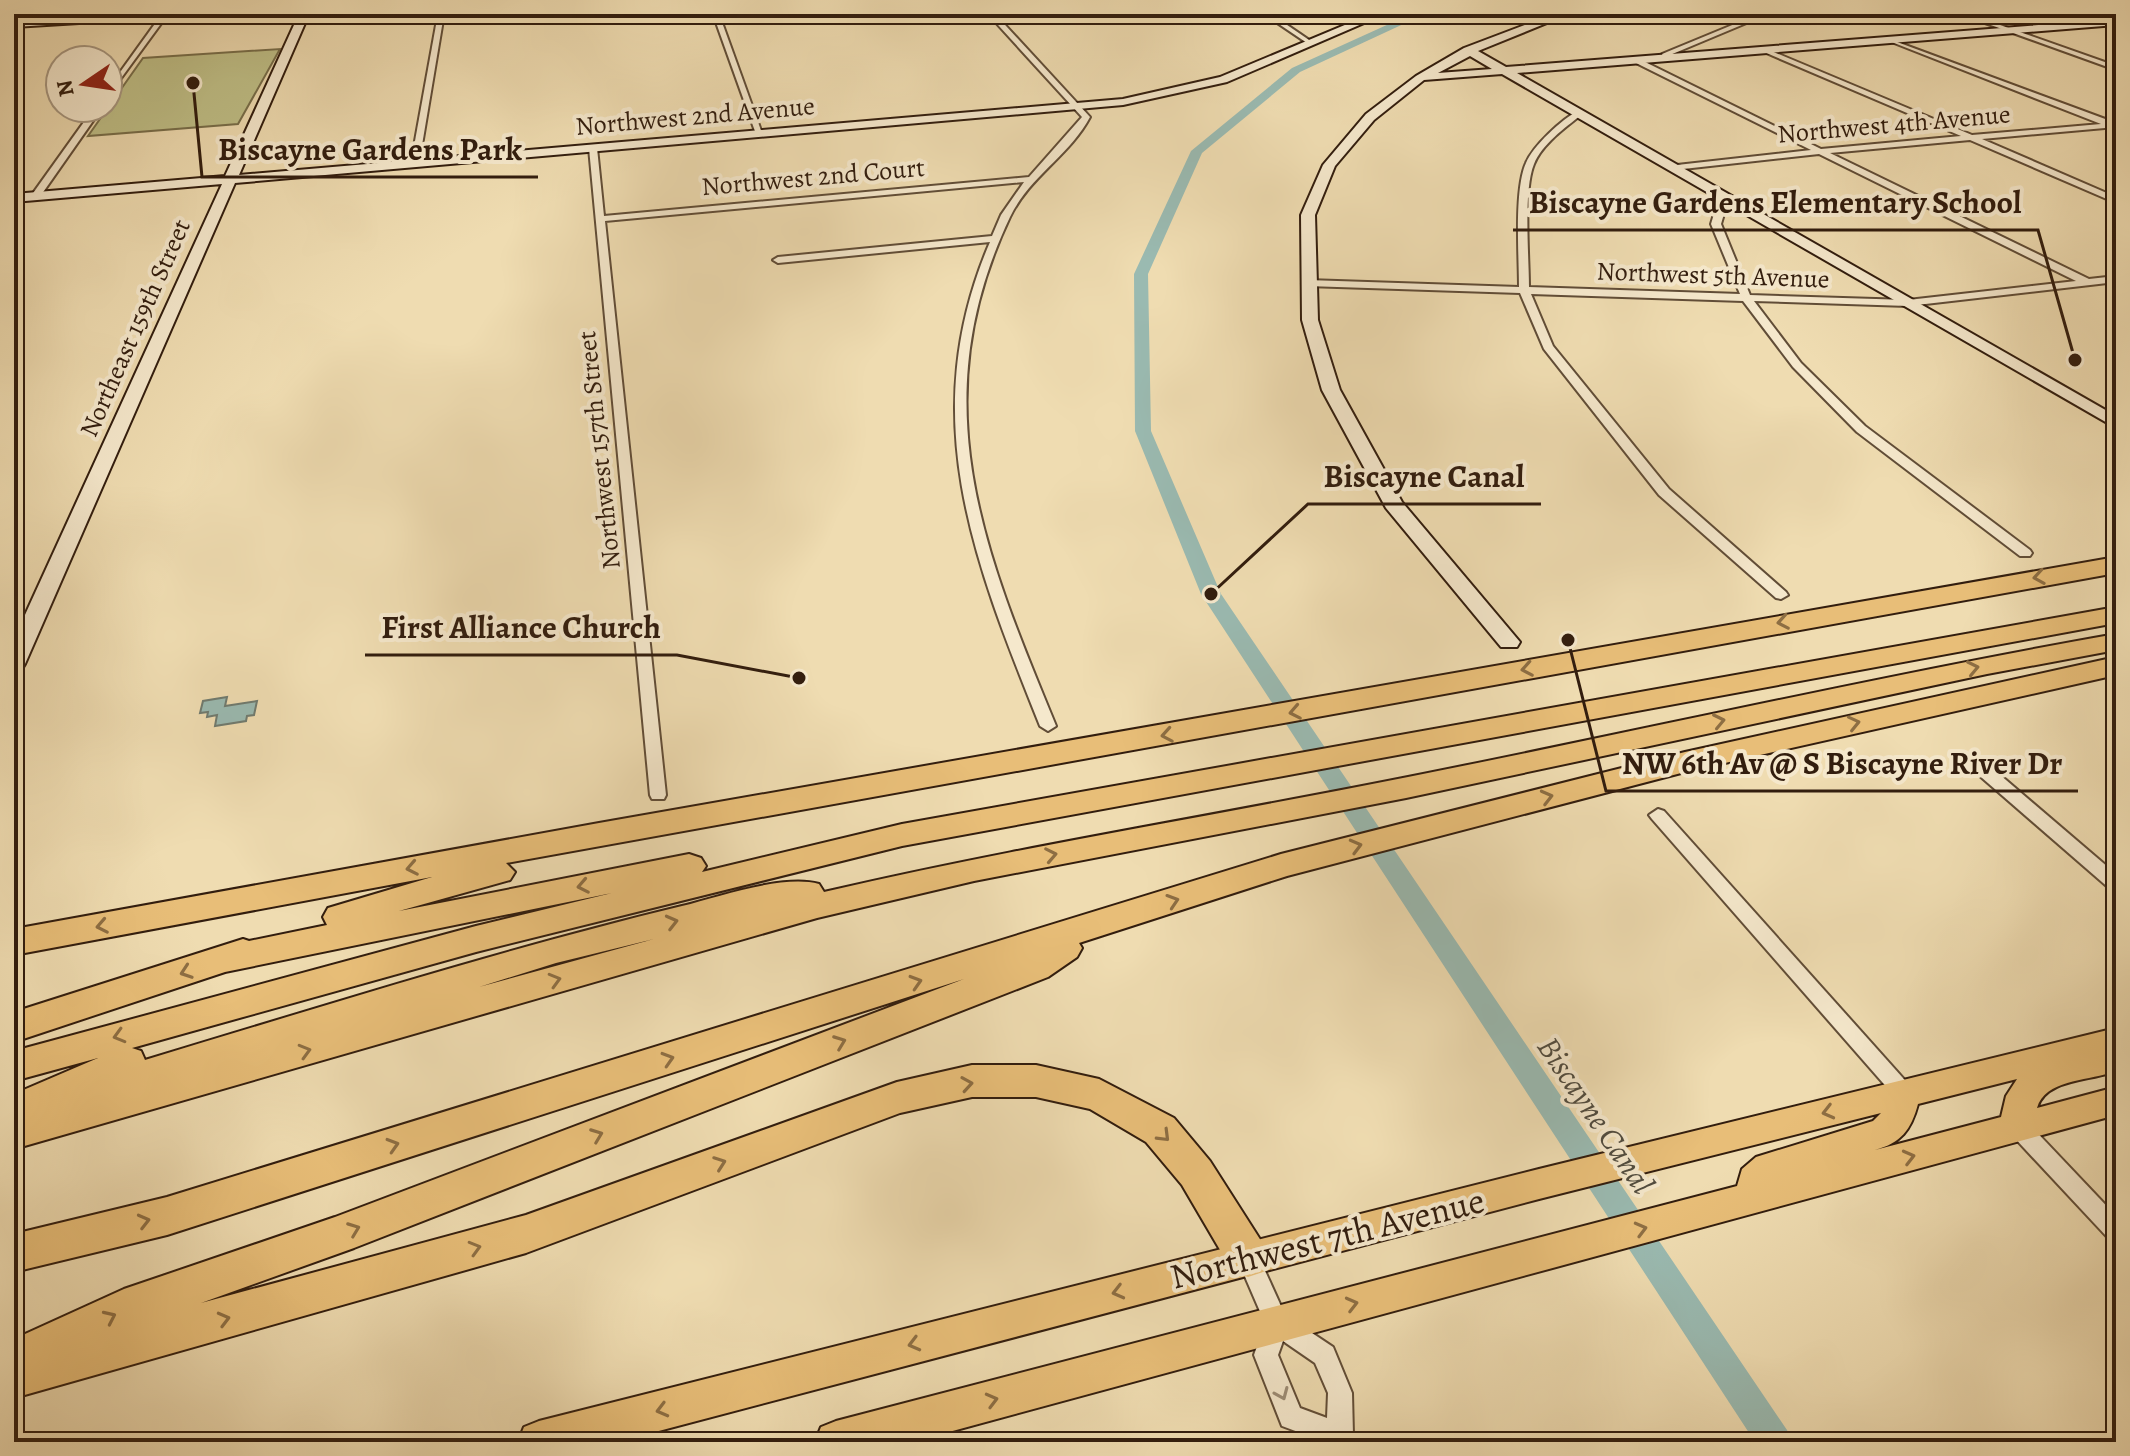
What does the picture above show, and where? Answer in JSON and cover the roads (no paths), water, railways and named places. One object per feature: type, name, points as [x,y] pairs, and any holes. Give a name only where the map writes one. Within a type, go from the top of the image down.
[{"type":"highway","points":[[14,942],[599,834],[2116,565]]},
{"type":"highway","points":[[14,1112],[117,1066],[221,1030],[713,879],[916,832],[1268,765],[2116,613]]},
{"type":"highway","points":[[14,1066],[221,1030],[749,903],[974,869],[1406,788],[1973,668],[2116,642]]},
{"type":"highway","points":[[14,1253],[167,1216],[1281,866],[1685,762],[2116,666]]},
{"type":"highway","points":[[14,1027],[120,995],[320,923],[444,885],[582,852],[801,807],[1039,765],[1075,751]]},
{"type":"highway","points":[[224,959],[431,915],[911,823],[1268,765]]},
{"type":"highway","points":[[14,1130],[817,906],[974,869]]},
{"type":"highway","points":[[14,1362],[124,1310],[339,1235],[1035,967],[1099,925]]},
{"type":"highway","points":[[14,1130],[54,1103],[221,1030]]},
{"type":"highway","points":[[14,1376],[526,1234],[897,1098],[972,1081],[1036,1081],[1099,1095],[1160,1130],[1196,1173],[1248,1258]]},
{"type":"main road","name":"Northwest 7th Avenue","points":[[539,1442],[1539,1184],[1904,1093],[2115,1048]]},
{"type":"main road","points":[[2018,1127],[2018,1107],[2025,1089],[2115,1048]]},
{"type":"main road","points":[[1754,1199],[1755,1180],[1769,1168],[1884,1133],[1897,1119],[1904,1093]]},
{"type":"main road","points":[[836,1442],[1277,1323],[1578,1247],[2116,1101]]},
{"type":"street","points":[[15,25],[27,14]]},
{"type":"street","points":[[124,72],[165,14]]},
{"type":"street","points":[[15,25],[177,14]]},
{"type":"street","name":"Northeast 159th Street","points":[[14,664],[304,14]]},
{"type":"street","points":[[415,163],[441,14]]},
{"type":"street","points":[[716,14],[760,134]]},
{"type":"street","points":[[991,14],[1086,116],[1085,122],[1031,179],[1011,207],[995,239],[975,286],[966,327],[960,393],[970,509],[985,566],[1048,726]]},
{"type":"street","points":[[1267,14],[1309,42]]},
{"type":"street","name":"Northwest 2nd Avenue","points":[[14,198],[1078,107],[1177,92],[1233,77],[1380,14]]},
{"type":"street","points":[[1509,642],[1393,504],[1331,390],[1310,320],[1308,215],[1329,165],[1370,117],[1420,78],[1468,50],[1564,14]]},
{"type":"street","points":[[1668,58],[1666,54],[1765,14]]},
{"type":"street","points":[[1963,14],[2116,68]]},
{"type":"street","points":[[2104,14],[2116,20]]},
{"type":"street","points":[[1420,78],[2116,20]]},
{"type":"street","points":[[1891,40],[2115,126]]},
{"type":"street","points":[[1468,50],[2116,423]]},
{"type":"street","points":[[1767,50],[2116,200]]},
{"type":"street","points":[[1636,61],[2087,282]]},
{"type":"street","points":[[1578,113],[1553,134],[1530,163],[1525,192],[1524,290],[1548,347],[1664,492],[1781,595]]},
{"type":"street","points":[[36,196],[87,124]]},
{"type":"street","name":"Northwest 4th Avenue","points":[[1677,168],[1822,151],[2115,126]]},
{"type":"street","name":"Northwest 157th Street","points":[[593,148],[658,795]]},
{"type":"street","name":"Northwest 2nd Court","points":[[600,219],[1031,179]]},
{"type":"street","points":[[1724,197],[1716,224],[1747,299],[1797,365],[1861,429],[2025,553]]},
{"type":"street","points":[[778,260],[995,239]]},
{"type":"street","name":"Northwest 5th Avenue","points":[[1307,283],[1908,303],[2116,279]]},
{"type":"street","points":[[1972,760],[2116,884]]},
{"type":"street","points":[[1658,815],[1904,1093]]},
{"type":"street","points":[[2018,1127],[2116,1231]]},
{"type":"street","points":[[1248,1258],[1277,1323],[1324,1355],[1340,1393],[1342,1438],[1291,1417],[1266,1355],[1277,1323]]},
{"type":"water","points":[[227,697],[225,706],[257,701],[254,715],[247,716],[246,721],[215,726],[217,715],[207,717],[208,712],[200,713],[203,701]]},
{"type":"waterway","name":"Biscayne Canal","points":[[1420,14],[1398,21],[1296,70],[1197,151],[1141,274],[1143,431],[1211,594],[1775,1442]]},
{"type":"place","name":"Biscayne Gardens Park","points":[[193,83]]},
{"type":"place","name":"Biscayne Gardens Elementary School","points":[[2075,360]]},
{"type":"place","name":"Biscayne Canal","points":[[1211,594]]},
{"type":"place","name":"NW 6th Av @ S Biscayne River Dr","points":[[1568,640]]},
{"type":"place","name":"First Alliance Church","points":[[799,678]]}]
